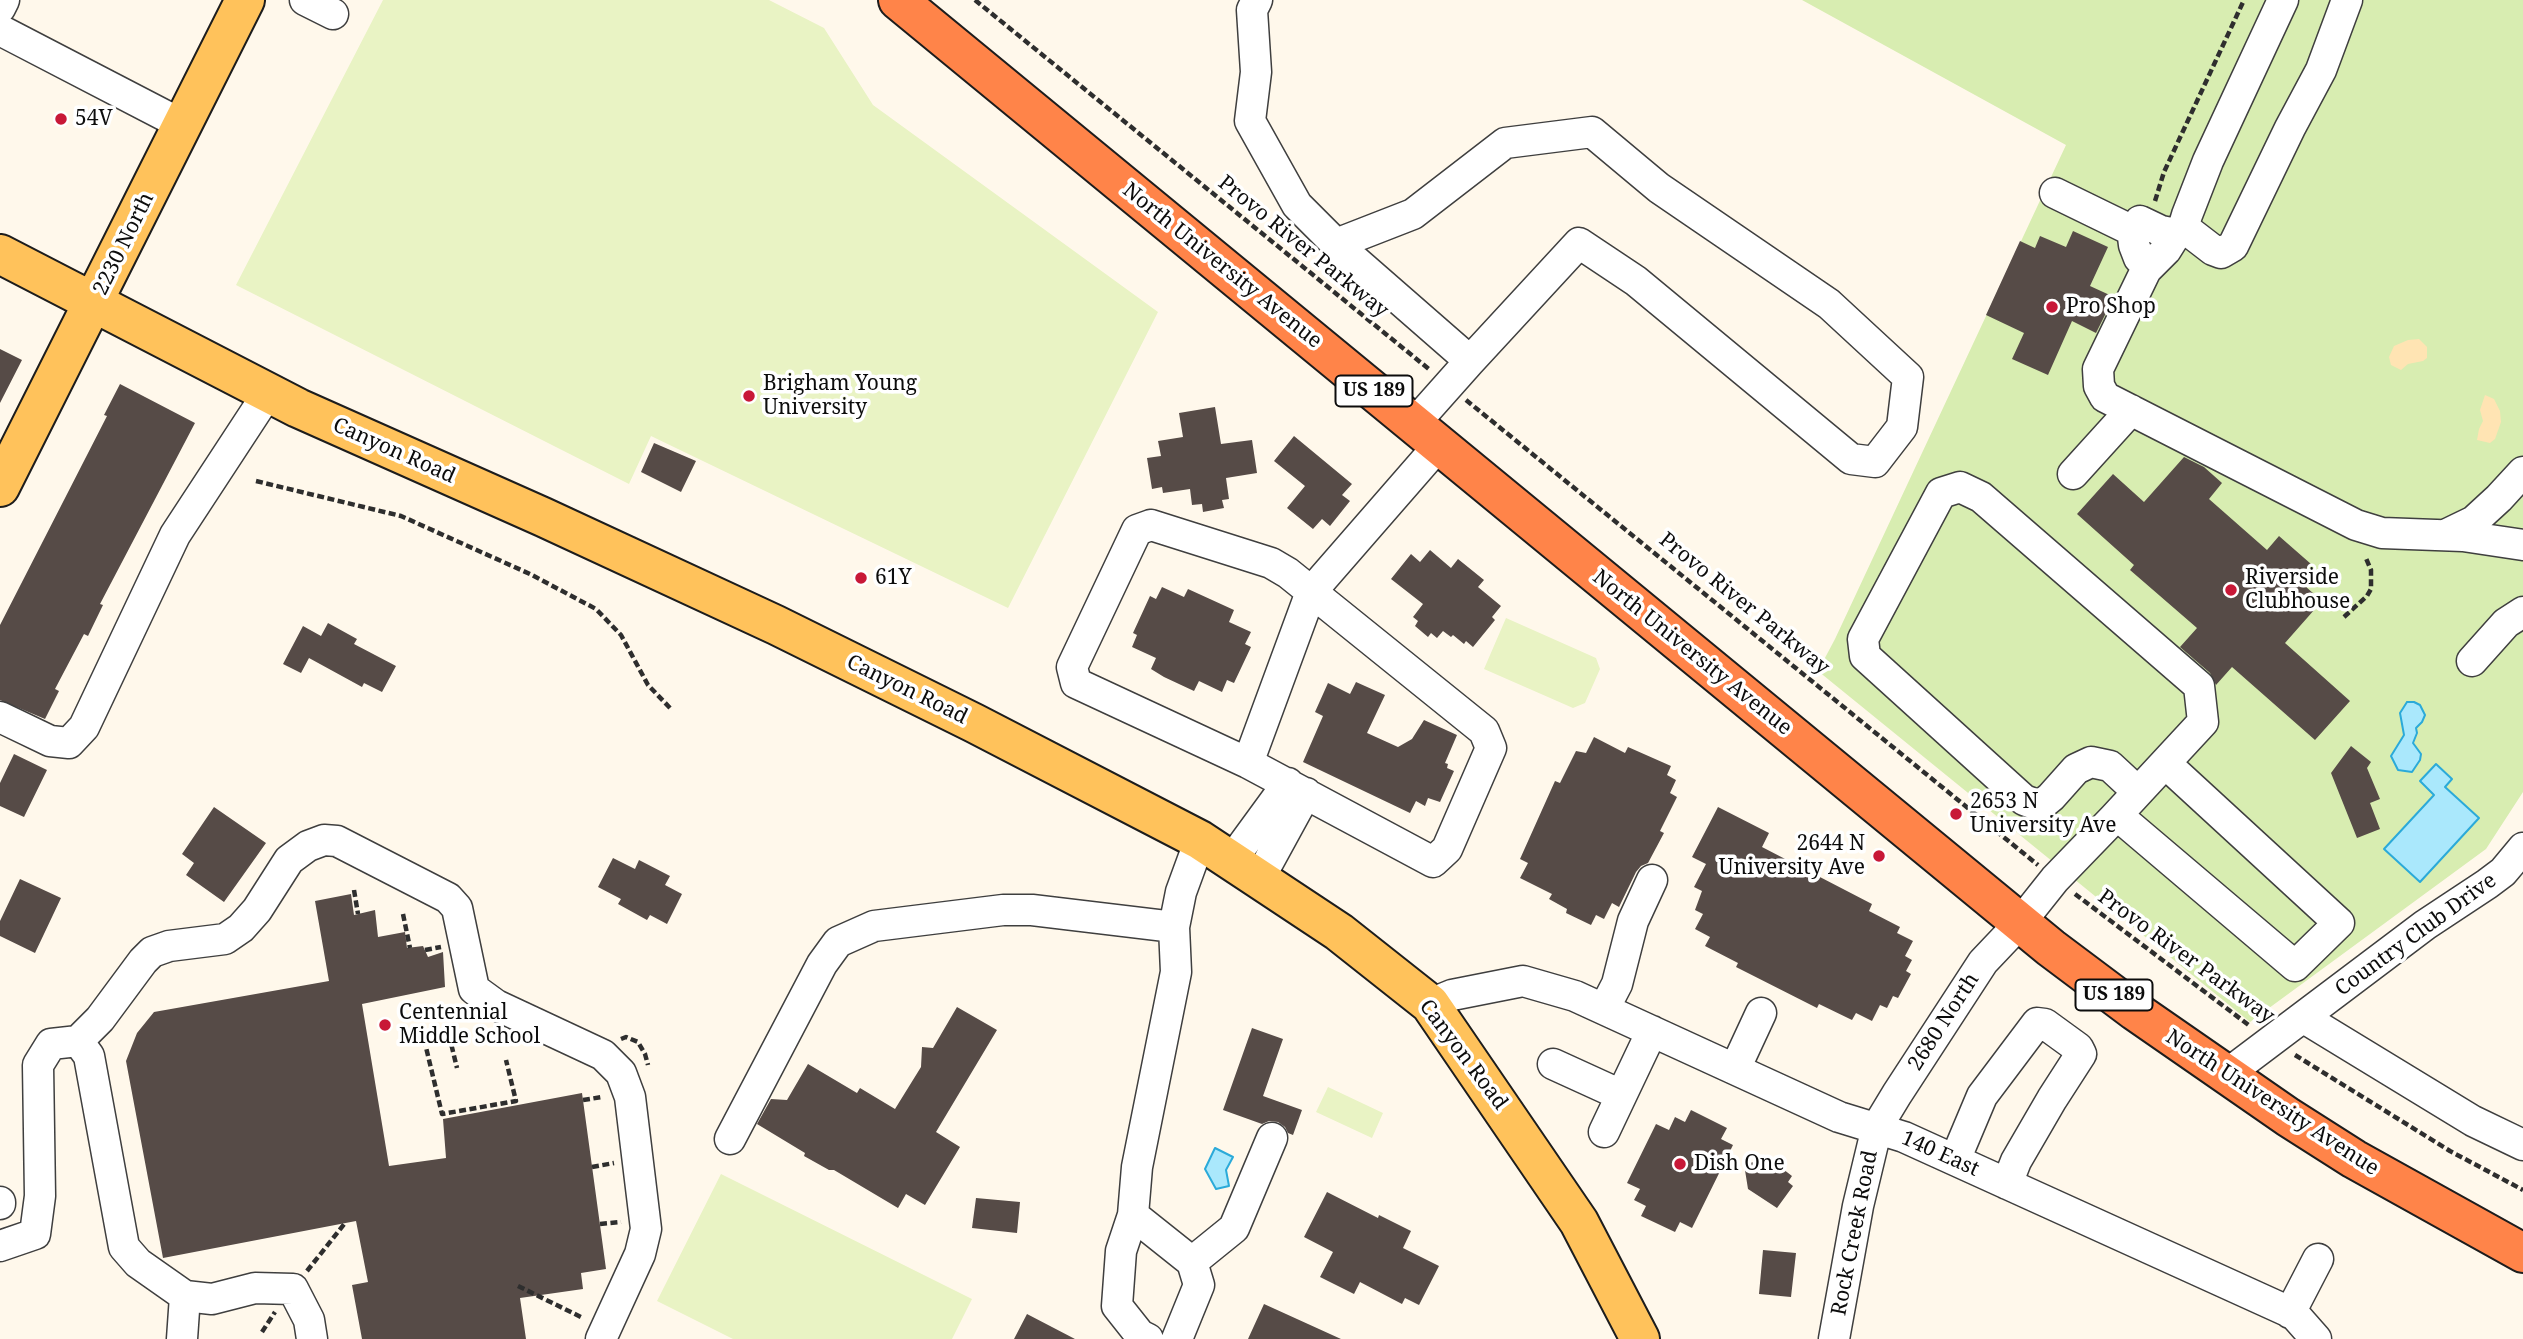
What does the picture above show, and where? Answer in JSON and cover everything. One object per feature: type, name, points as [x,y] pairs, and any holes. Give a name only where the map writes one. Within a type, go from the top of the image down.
[{"type":"highway","name":"North University Avenue","points":[[898,0],[2020,923],[2092,979],[2226,1075],[2354,1159],[2523,1253]]},
{"type":"main road","name":"2230 North","points":[[0,487],[245,0]]},
{"type":"main road","name":"Canyon Road","points":[[0,254],[298,408],[543,516],[776,625],[974,723],[1230,860],[1339,932],[1430,1004],[1579,1222],[1640,1339]]},
{"type":"street","points":[[0,8],[4,0]]},
{"type":"street","points":[[305,0],[332,14]]},
{"type":"street","points":[[1256,0],[1252,10],[1256,72],[1250,121],[1297,205],[1336,244],[1469,362]]},
{"type":"street","points":[[2283,0],[2208,161],[2181,232],[2148,268],[2098,369],[2097,382],[2105,397],[2356,525],[2394,534],[2445,535],[2523,545]]},
{"type":"street","points":[[2148,268],[2136,252],[2135,232],[2140,221],[2161,231],[2181,232],[2230,257],[2290,128],[2321,70],[2347,0]]},
{"type":"street","points":[[0,30],[183,125]]},
{"type":"street","points":[[1248,763],[1311,592],[1427,435],[1448,385],[1579,243],[1636,281],[1851,459],[1875,462],[1902,427],[1908,377],[1829,304],[1659,188],[1592,132],[1505,143],[1413,214],[1336,244]]},
{"type":"street","points":[[2055,193],[2135,232]]},
{"type":"street","points":[[0,717],[50,741],[69,743],[84,727],[175,535],[268,393]]},
{"type":"street","points":[[2073,474],[2131,411]]},
{"type":"street","points":[[2445,535],[2474,521],[2523,472]]},
{"type":"street","name":"2680 North","points":[[1877,1128],[1983,962],[2020,923],[2055,878],[2117,815],[2203,722],[2199,686],[1981,497],[1960,487],[1941,493],[1863,639],[1865,656],[2024,800],[2039,806],[2051,797],[2076,769],[2091,762],[2110,766],[2138,792]]},
{"type":"street","points":[[1151,525],[1271,563],[1288,573],[1484,731],[1491,748],[1447,849],[1433,862],[1248,763],[1076,683],[1072,667],[1137,530],[1151,525]]},
{"type":"street","points":[[2472,661],[2506,623],[2523,612]]},
{"type":"street","points":[[2117,815],[2295,966],[2339,923],[2165,763]]},
{"type":"street","points":[[1148,1339],[1140,1335],[1117,1306],[1121,1251],[1133,1215],[1137,1167],[1176,972],[1174,927],[1181,892],[1230,860],[1297,788]]},
{"type":"street","points":[[0,1246],[35,1234],[40,1196],[38,1065],[51,1044],[78,1041],[100,1019],[152,952],[169,946],[225,939],[241,928],[257,909],[289,860],[308,846],[324,840],[337,841],[448,898],[457,908],[474,989],[496,1005],[603,1055],[621,1073],[630,1097],[646,1229],[640,1254],[594,1330]]},
{"type":"street","name":"Country Club Drive","points":[[2226,1075],[2425,925],[2503,872],[2523,848]]},
{"type":"street","points":[[1604,1009],[1617,984],[1633,921],[1652,880]]},
{"type":"street","points":[[730,1139],[822,964],[838,942],[874,926],[1003,910],[1032,910],[1174,927]]},
{"type":"street","name":"140 East","points":[[1430,1004],[1452,995],[1523,981],[1575,996],[1839,1117],[1877,1128],[1955,1160],[2290,1312],[2316,1339]]},
{"type":"street","points":[[1735,1069],[1761,1013]]},
{"type":"street","points":[[2304,1018],[2473,1121],[2523,1145]]},
{"type":"street","points":[[1955,1160],[1982,1096],[2037,1023],[2045,1024],[2078,1048],[2081,1054],[2016,1161],[2007,1184]]},
{"type":"street","points":[[1604,1132],[1652,1031]]},
{"type":"street","points":[[78,1041],[89,1056],[124,1247],[138,1263],[185,1296],[212,1298],[255,1287],[293,1289],[309,1320],[312,1339]]},
{"type":"street","points":[[1553,1064],[1621,1095]]},
{"type":"street","name":"Rock Creek Road","points":[[1833,1339],[1858,1206],[1877,1128]]},
{"type":"street","points":[[1192,1262],[1234,1228],[1272,1138]]},
{"type":"street","points":[[1133,1215],[1192,1262],[1199,1285],[1177,1339]]},
{"type":"street","points":[[2290,1312],[2318,1259]]},
{"type":"street","points":[[182,1339],[185,1296]]},
{"type":"path","name":"Provo River Parkway","points":[[975,0],[2055,878],[2273,1041],[2450,1151],[2523,1191]]},
{"type":"path","points":[[2164,172],[2244,0]]},
{"type":"path","points":[[256,481],[401,516],[530,574],[574,597],[596,610],[621,635],[648,685],[671,709]]},
{"type":"path","points":[[2344,617],[2371,589],[2369,561],[2361,545],[2368,529]]},
{"type":"path","points":[[354,890],[358,914]]},
{"type":"path","points":[[403,914],[410,947]]},
{"type":"path","points":[[425,950],[445,946]]},
{"type":"path","points":[[449,1035],[457,1068]]},
{"type":"path","points":[[424,1039],[442,1114],[516,1101],[506,1060]]},
{"type":"path","points":[[583,1100],[603,1097]]},
{"type":"path","points":[[592,1167],[615,1163]]},
{"type":"path","points":[[600,1224],[625,1221]]},
{"type":"path","points":[[302,1278],[345,1223]]},
{"type":"path","points":[[518,1286],[594,1330]]},
{"type":"path","points":[[262,1332],[278,1308]]},
{"type":"green space","points":[[383,0],[769,0],[824,28],[873,105],[1158,312],[1008,608],[651,436],[629,484],[236,285]]},
{"type":"green space","points":[[1802,0],[2523,0],[2523,792],[2486,849],[2250,1022],[1818,671],[2066,145]]},
{"type":"green space","points":[[1506,618],[1596,658],[1600,669],[1585,703],[1573,708],[1484,669]]},
{"type":"green space","points":[[1328,1087],[1383,1113],[1372,1138],[1316,1112]]},
{"type":"green space","points":[[721,1174],[972,1299],[952,1339],[733,1339],[657,1301]]},
{"type":"sand","points":[[2419,339],[2427,347],[2427,358],[2408,364],[2401,370],[2391,365],[2389,357],[2394,346]]},
{"type":"sand","points":[[2485,395],[2494,399],[2500,411],[2501,422],[2495,439],[2490,443],[2477,440],[2483,421],[2480,410]]},
{"type":"water","points":[[2407,702],[2420,705],[2425,715],[2416,728],[2413,743],[2421,754],[2412,772],[2398,770],[2391,756],[2404,735],[2400,713]]},
{"type":"water","points":[[2436,764],[2452,779],[2445,787],[2479,818],[2420,882],[2384,849],[2434,795],[2420,781]]},
{"type":"water","points":[[1215,1148],[1233,1157],[1226,1170],[1229,1186],[1216,1189],[1205,1169]]},
{"type":"building","name":"Pro Shop","points":[[2073,231],[2108,247],[2090,286],[2114,297],[2096,333],[2072,321],[2048,375],[2012,359],[2024,333],[1986,315],[2020,241],[2035,248],[2040,236],[2066,247]]},
{"type":"building","points":[[0,349],[22,360],[0,403]]},
{"type":"building","points":[[120,384],[195,423],[100,604],[103,605],[88,636],[84,634],[55,689],[59,691],[45,719],[0,700],[0,625],[107,416],[104,415]]},
{"type":"building","points":[[1215,407],[1221,444],[1252,440],[1257,473],[1226,478],[1229,499],[1222,500],[1224,508],[1203,512],[1202,504],[1192,505],[1190,489],[1163,493],[1162,487],[1152,489],[1147,458],[1161,456],[1158,441],[1183,437],[1179,413]]},
{"type":"building","points":[[1294,436],[1352,484],[1342,495],[1350,501],[1330,526],[1322,519],[1313,529],[1287,508],[1305,486],[1274,461]]},
{"type":"building","points":[[654,443],[696,461],[681,492],[641,472]]},
{"type":"building","name":"Riverside Clubhouse","points":[[2184,457],[2204,467],[2222,483],[2209,499],[2267,550],[2279,536],[2311,564],[2297,579],[2322,601],[2285,643],[2350,701],[2315,740],[2232,667],[2216,685],[2210,673],[2180,647],[2197,628],[2130,570],[2134,565],[2077,514],[2113,474],[2144,502]]},
{"type":"building","points":[[1430,550],[1451,568],[1458,559],[1484,580],[1478,587],[1501,606],[1492,617],[1495,620],[1473,647],[1443,631],[1437,638],[1431,633],[1428,637],[1415,626],[1418,621],[1413,617],[1423,604],[1391,579],[1411,554],[1420,562]]},
{"type":"building","points":[[1162,587],[1184,597],[1188,589],[1234,610],[1229,622],[1251,632],[1245,644],[1251,647],[1234,683],[1227,680],[1222,692],[1199,681],[1194,691],[1164,677],[1151,669],[1156,658],[1132,647],[1137,635],[1133,633],[1150,596],[1156,599]]},
{"type":"building","points":[[328,623],[357,639],[354,644],[396,666],[382,692],[364,683],[362,687],[309,658],[301,673],[283,664],[303,626],[321,636]]},
{"type":"building","points":[[1356,682],[1385,695],[1367,733],[1398,747],[1412,739],[1424,720],[1457,735],[1445,763],[1448,764],[1447,768],[1454,771],[1440,802],[1428,798],[1425,806],[1416,801],[1410,813],[1303,762],[1323,716],[1315,712],[1328,683],[1350,694]]},
{"type":"building","points":[[1594,737],[1625,753],[1628,747],[1671,766],[1667,775],[1676,780],[1670,793],[1677,797],[1660,831],[1664,833],[1648,863],[1636,872],[1619,907],[1612,903],[1604,919],[1596,915],[1591,925],[1566,913],[1567,909],[1549,899],[1552,894],[1520,878],[1528,863],[1520,859],[1555,781],[1560,783],[1576,751],[1586,753]]},
{"type":"building","points":[[2351,746],[2371,762],[2367,768],[2380,799],[2370,803],[2380,829],[2357,838],[2331,773]]},
{"type":"building","points":[[14,754],[47,770],[24,817],[0,806],[0,783]]},
{"type":"building","points":[[214,807],[266,843],[224,902],[186,875],[194,863],[182,854]]},
{"type":"building","points":[[1718,807],[1769,833],[1762,847],[1872,904],[1869,911],[1900,927],[1897,933],[1913,941],[1905,956],[1912,960],[1906,971],[1911,974],[1898,998],[1893,996],[1887,1008],[1880,1005],[1872,1021],[1856,1013],[1852,1020],[1819,1004],[1817,1008],[1736,967],[1738,963],[1705,946],[1710,937],[1695,929],[1703,914],[1695,910],[1702,891],[1694,887],[1706,864],[1692,857]]},
{"type":"building","points":[[613,858],[635,869],[639,860],[670,876],[665,885],[682,894],[667,924],[650,915],[647,920],[618,904],[621,899],[598,887]]},
{"type":"building","points":[[20,879],[61,898],[35,953],[0,936],[0,921]]},
{"type":"building","name":"Centennial Middle School","points":[[351,894],[354,915],[375,910],[378,937],[405,932],[407,948],[423,946],[428,957],[443,952],[445,987],[362,1004],[389,1166],[446,1158],[443,1119],[582,1093],[606,1269],[581,1273],[583,1289],[520,1298],[526,1339],[362,1339],[352,1285],[368,1282],[356,1221],[163,1258],[126,1061],[137,1033],[154,1012],[329,981],[315,901]]},
{"type":"building","points":[[957,1007],[997,1030],[936,1132],[960,1147],[925,1205],[906,1194],[898,1208],[834,1170],[829,1170],[804,1156],[805,1153],[757,1124],[771,1099],[787,1100],[808,1064],[857,1093],[860,1088],[895,1109],[921,1067],[922,1047],[933,1048]]},
{"type":"building","points":[[1252,1028],[1283,1039],[1263,1096],[1302,1110],[1293,1135],[1278,1122],[1269,1121],[1262,1124],[1223,1110]]},
{"type":"building","name":"Dish One","points":[[1691,1110],[1727,1128],[1721,1139],[1733,1145],[1692,1228],[1680,1222],[1675,1232],[1641,1216],[1646,1206],[1634,1200],[1640,1189],[1627,1183],[1656,1124],[1669,1130],[1675,1117],[1685,1122]]},
{"type":"building","points":[[1770,1159],[1792,1176],[1788,1182],[1793,1186],[1777,1208],[1748,1189],[1744,1164]]},
{"type":"building","points":[[1327,1192],[1378,1218],[1379,1215],[1411,1231],[1403,1248],[1439,1266],[1419,1305],[1405,1298],[1402,1304],[1360,1282],[1354,1294],[1320,1277],[1333,1252],[1304,1237]]},
{"type":"building","points":[[976,1198],[1020,1202],[1017,1233],[972,1228]]},
{"type":"building","points":[[1763,1250],[1796,1253],[1791,1297],[1759,1294]]},
{"type":"building","points":[[1264,1304],[1341,1339],[1248,1339]]},
{"type":"building","points":[[1027,1314],[1075,1339],[1014,1339]]},
{"type":"place","name":"54V","points":[[61,119]]},
{"type":"place","name":"Pro Shop","points":[[2052,307]]},
{"type":"place","name":"Brigham Young University","points":[[749,396]]},
{"type":"place","name":"61Y","points":[[861,578]]},
{"type":"place","name":"Riverside Clubhouse","points":[[2231,590]]},
{"type":"place","name":"2653 N University Ave","points":[[1956,814]]},
{"type":"place","name":"2644 N University Ave","points":[[1879,856]]},
{"type":"place","name":"Centennial Middle School","points":[[385,1025]]},
{"type":"place","name":"Dish One","points":[[1680,1164]]}]
